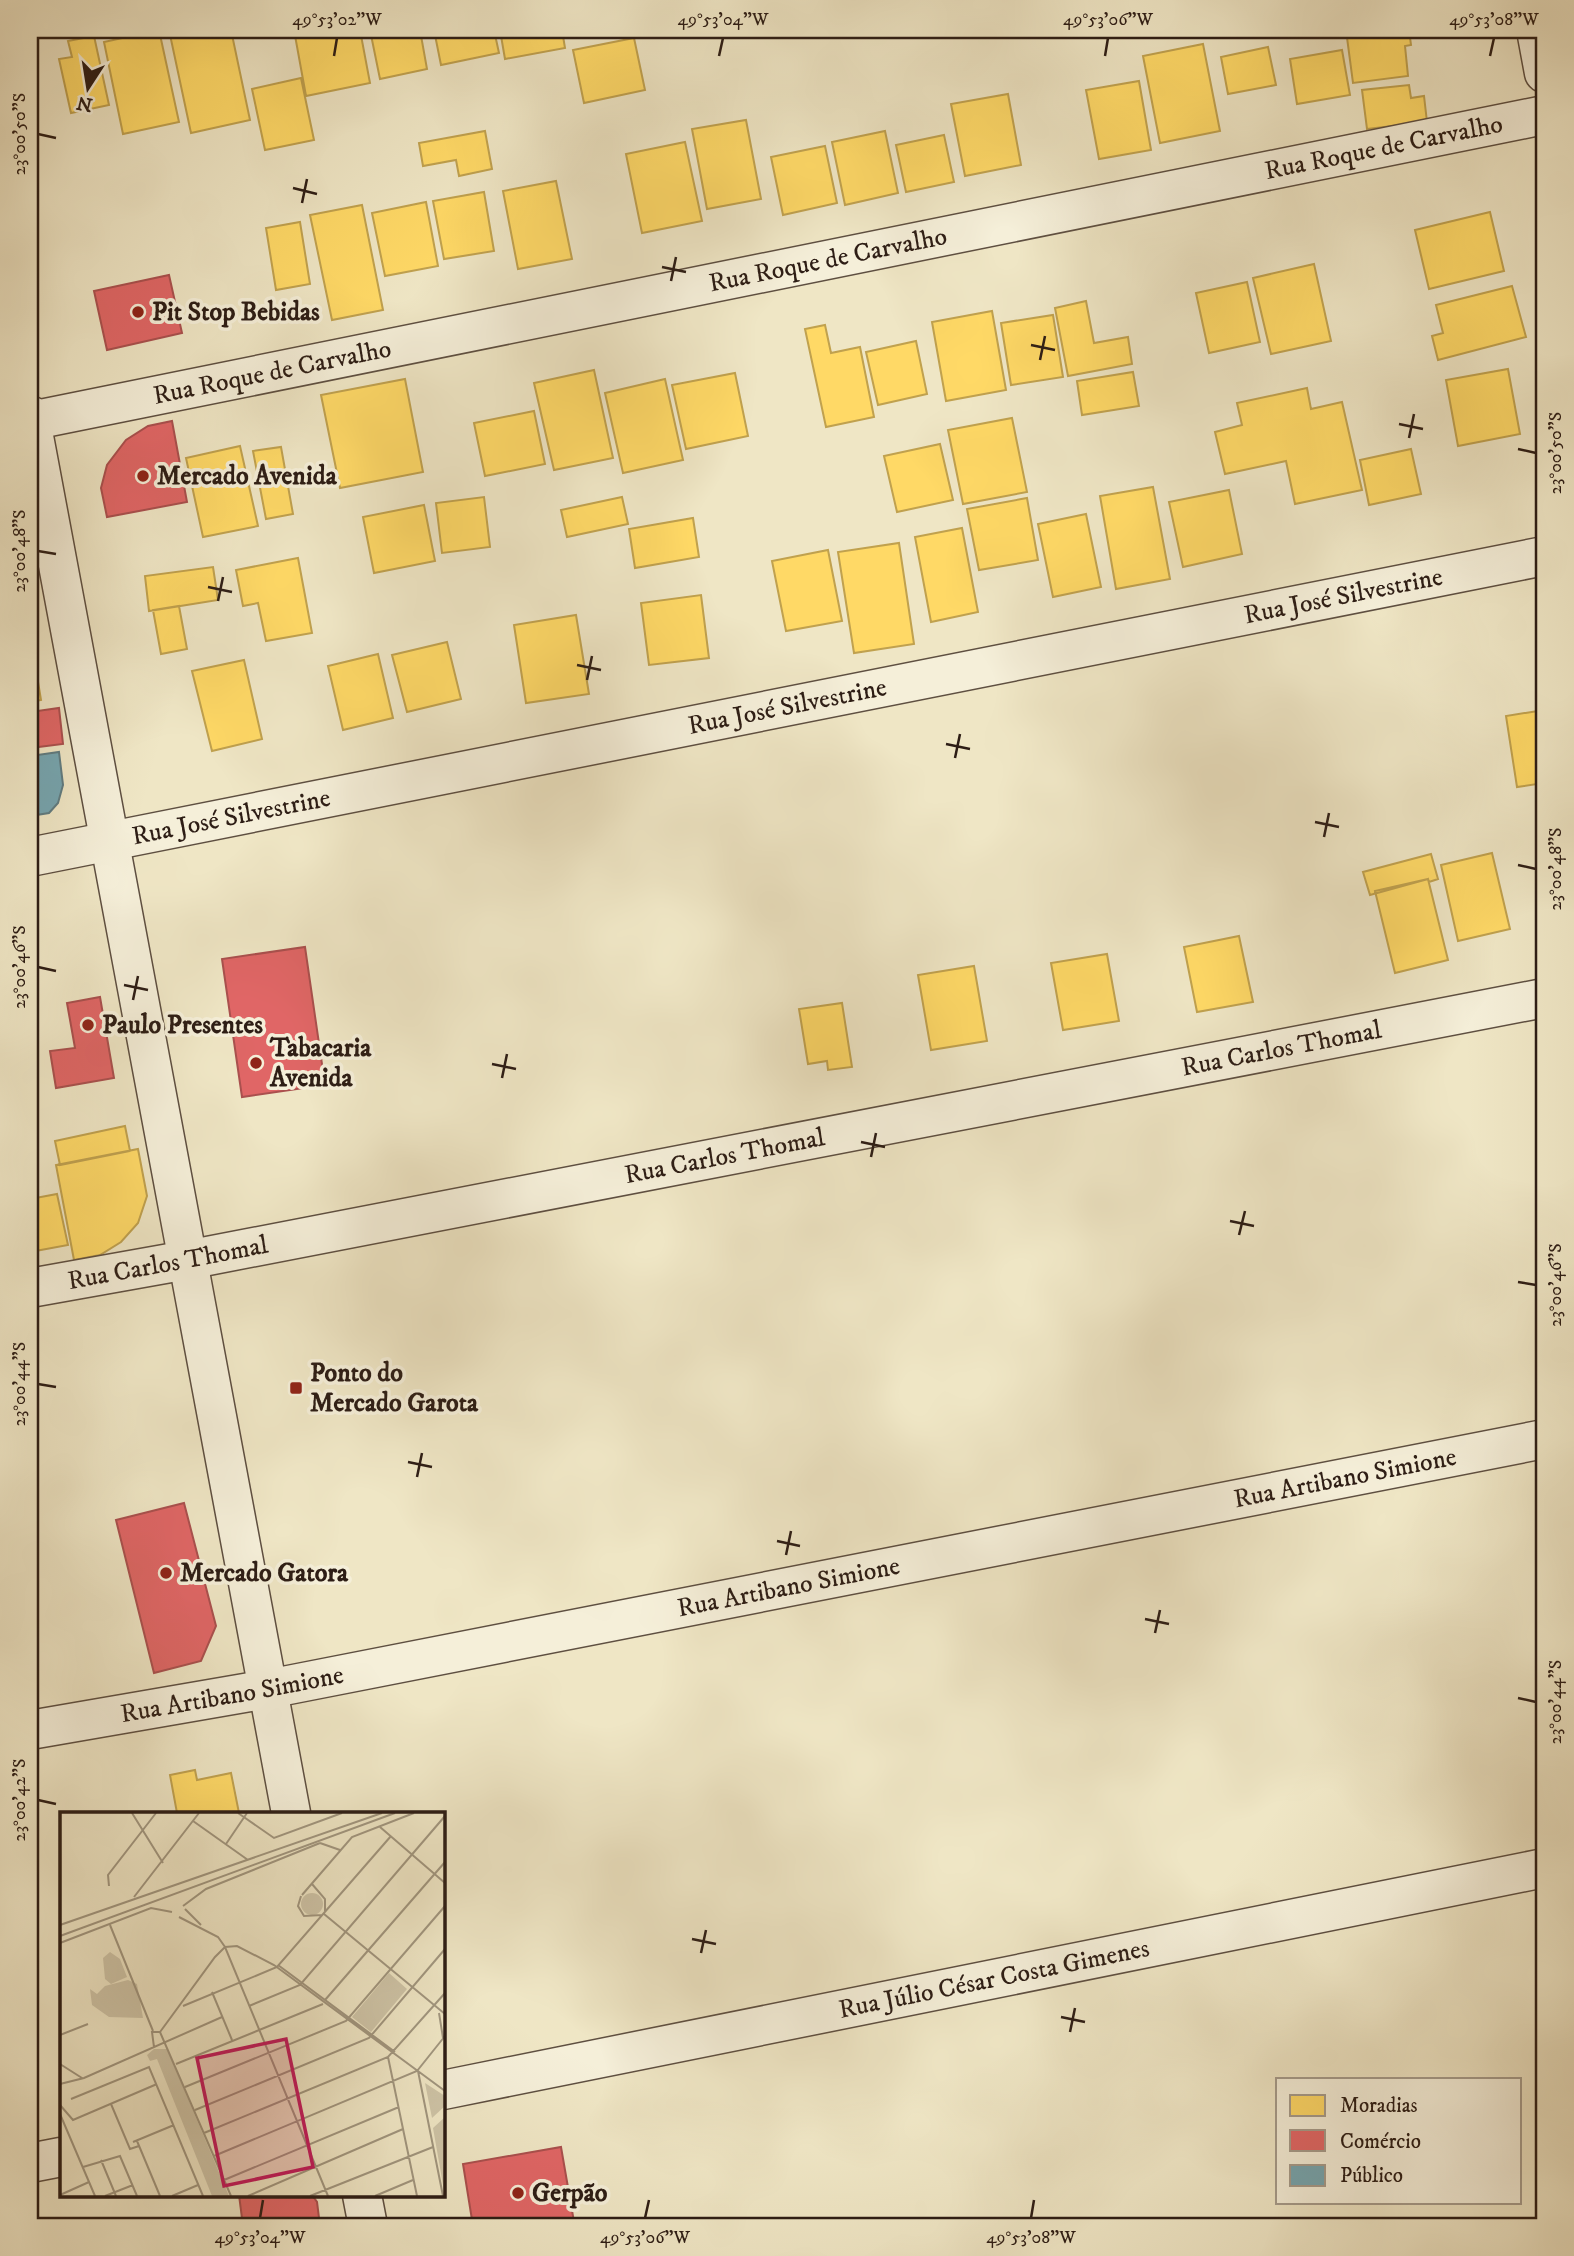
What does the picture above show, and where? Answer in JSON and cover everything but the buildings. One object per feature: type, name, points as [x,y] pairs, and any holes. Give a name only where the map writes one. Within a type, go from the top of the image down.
[{"type":"street","points":[[1536,30],[1544,74]]},
{"type":"street","name":"Rua Roque de Carvalho","points":[[30,419],[1544,115]]},
{"type":"street","points":[[30,419],[291,1812]]},
{"type":"street","name":"Rua José Silvestrine","points":[[30,857],[1544,556]]},
{"type":"street","name":"Rua Carlos Thomal","points":[[30,1288],[1544,998]]},
{"type":"street","name":"Rua Artibano Simione","points":[[30,1730],[268,1689],[1544,1439]]},
{"type":"street","name":"Rua Júlio César Costa Gimenes","points":[[444,2090],[1544,1868]]},
{"type":"street","points":[[30,2163],[60,2157]]},
{"type":"street","points":[[362,2196],[368,2226]]},
{"type":"place","name":"Pit Stop Bebidas","points":[[138,312]]},
{"type":"place","name":"Mercado Avenida","points":[[143,476]]},
{"type":"place","name":"Paulo Presentes","points":[[88,1025]]},
{"type":"place","name":"Tabacaria Avenida","points":[[256,1063]]},
{"type":"place","name":"Ponto do Mercado Garota","points":[[296,1388]]},
{"type":"place","name":"Mercado Gatora","points":[[166,1573]]},
{"type":"place","name":"Gerpão","points":[[518,2193]]}]
